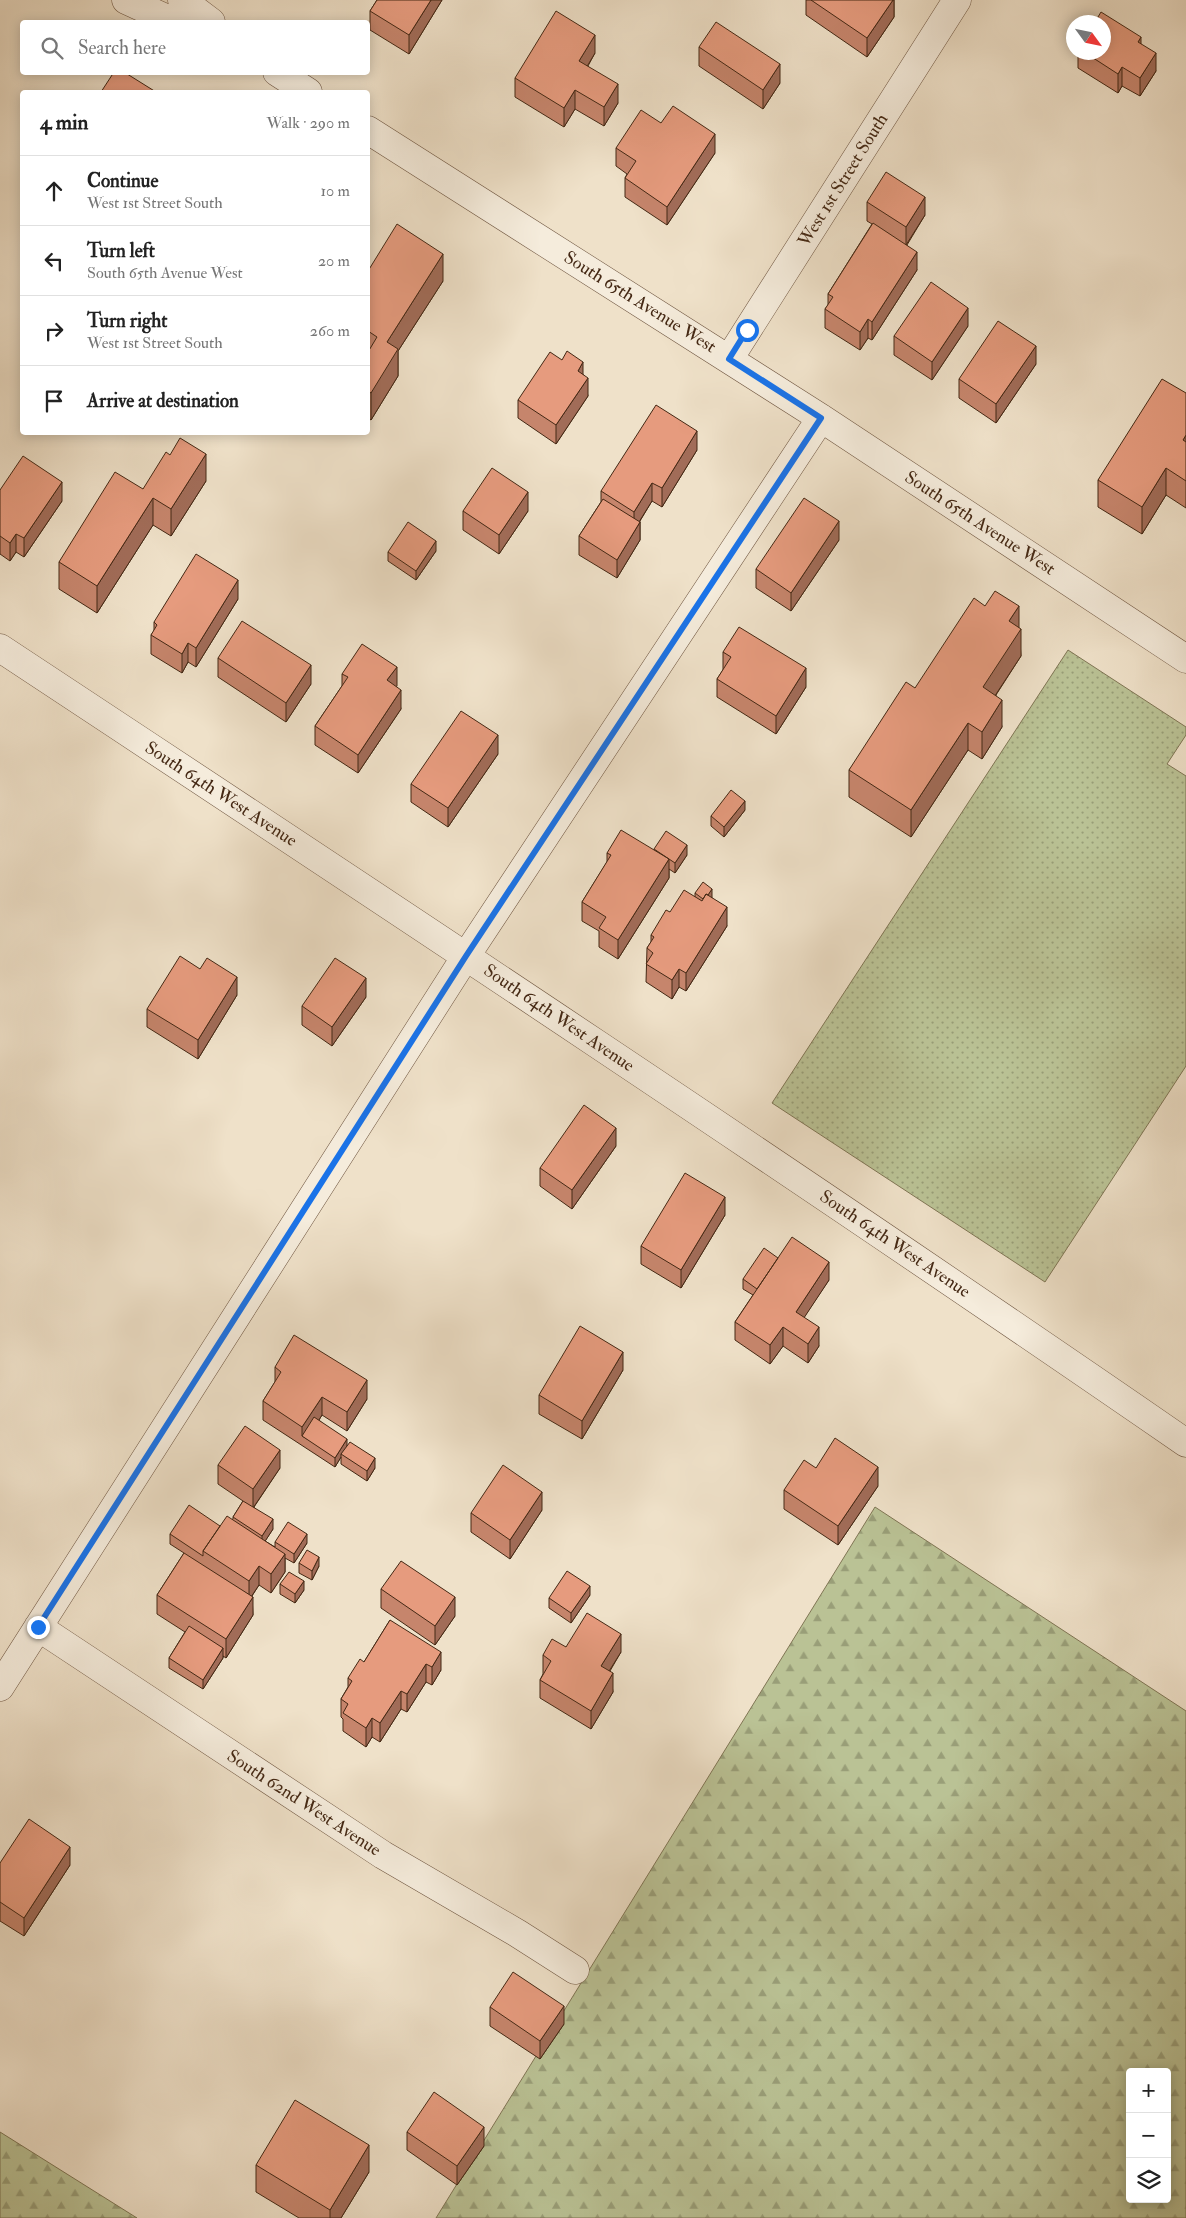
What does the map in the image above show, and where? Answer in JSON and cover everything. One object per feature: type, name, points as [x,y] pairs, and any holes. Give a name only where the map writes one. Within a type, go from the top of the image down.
[{"type":"street","points":[[126,0],[170,20]]},
{"type":"street","points":[[182,0],[208,20]]},
{"type":"street","name":"West 1st Street South","points":[[729,359],[957,0]]},
{"type":"street","points":[[282,75],[305,90]]},
{"type":"street","name":"South 65th Avenue West","points":[[370,131],[821,418],[1186,659]]},
{"type":"street","points":[[0,1687],[466,956],[821,418]]},
{"type":"street","name":"South 64th West Avenue","points":[[0,648],[466,956],[1186,1443]]},
{"type":"street","name":"South 62nd West Avenue","points":[[38,1627],[383,1855],[517,1933],[575,1970]]},
{"type":"green space","points":[[1068,650],[1186,727],[1186,735],[1167,764],[1186,776],[1186,1066],[1045,1282],[772,1103]]},
{"type":"green space","points":[[875,1507],[1186,1711],[1186,2218],[436,2218]]},
{"type":"green space","points":[[0,2132],[137,2218],[0,2218]]},
{"type":"building","points":[[377,0],[431,0],[409,35],[370,11]]},
{"type":"building","points":[[811,0],[893,0],[867,38]]},
{"type":"building","points":[[556,11],[595,35],[579,61],[618,84],[604,107],[575,90],[564,108],[515,78]]},
{"type":"building","points":[[1111,18],[1141,37],[1138,42],[1156,53],[1140,78],[1122,67],[1118,74],[1096,60],[1111,60]]},
{"type":"building","points":[[716,22],[780,64],[763,90],[699,47]]},
{"type":"building","points":[[112,75],[129,75],[153,90],[102,90]]},
{"type":"building","points":[[673,106],[715,134],[667,207],[625,178],[636,161],[616,148],[641,110],[661,123]]},
{"type":"building","points":[[886,172],[925,197],[906,227],[867,202]]},
{"type":"building","points":[[873,223],[917,252],[872,322],[868,319],[860,332],[825,309],[833,297],[828,294]]},
{"type":"building","points":[[397,224],[443,254],[387,342],[398,349],[371,393],[370,349],[377,337],[370,332],[370,268]]},
{"type":"building","points":[[931,282],[968,308],[932,362],[894,336]]},
{"type":"building","points":[[998,321],[1036,346],[996,404],[959,379]]},
{"type":"building","points":[[567,351],[583,362],[578,371],[588,378],[556,425],[518,400],[550,352],[562,360]]},
{"type":"building","points":[[1162,379],[1186,393],[1186,435],[1183,440],[1186,442],[1186,481],[1166,468],[1142,507],[1098,480]]},
{"type":"building","points":[[656,405],[697,431],[662,488],[652,483],[634,512],[601,491]]},
{"type":"building","points":[[180,438],[206,454],[171,509],[153,498],[97,586],[59,562],[115,472],[143,489],[166,452],[170,455]]},
{"type":"building","points":[[23,456],[62,482],[24,538],[16,534],[10,543],[0,536],[0,490]]},
{"type":"building","points":[[492,468],[528,492],[499,535],[463,511]]},
{"type":"building","points":[[804,498],[839,521],[791,593],[756,569]]},
{"type":"building","points":[[603,499],[640,522],[617,560],[579,536]]},
{"type":"building","points":[[408,522],[436,541],[416,571],[388,552]]},
{"type":"building","points":[[196,554],[238,580],[196,648],[188,643],[182,654],[151,635],[157,625],[154,622]]},
{"type":"building","points":[[995,591],[1019,606],[1009,621],[1021,629],[983,687],[1002,700],[982,732],[968,723],[911,810],[849,770],[906,682],[915,688],[974,598],[985,606]]},
{"type":"building","points":[[242,621],[311,665],[286,703],[218,658]]},
{"type":"building","points":[[739,627],[806,668],[776,716],[717,679],[731,657],[723,652]]},
{"type":"building","points":[[362,644],[397,667],[387,680],[401,690],[358,755],[315,726],[348,677],[342,674]]},
{"type":"building","points":[[461,711],[498,735],[448,808],[411,784]]},
{"type":"building","points":[[731,790],[745,801],[724,827],[711,816]]},
{"type":"building","points":[[621,830],[669,859],[618,940],[599,928],[606,917],[582,902],[611,855],[607,853]]},
{"type":"building","points":[[666,831],[687,845],[675,863],[654,849]]},
{"type":"building","points":[[703,882],[712,889],[703,899],[695,893]]},
{"type":"building","points":[[684,890],[702,901],[706,894],[727,907],[686,973],[679,969],[672,980],[646,964],[653,953],[647,948],[654,937],[651,935],[666,910],[670,912]]},
{"type":"building","points":[[180,956],[200,969],[207,958],[237,977],[198,1040],[147,1009]]},
{"type":"building","points":[[335,958],[366,978],[332,1027],[302,1006]]},
{"type":"building","points":[[584,1105],[616,1128],[572,1190],[540,1168]]},
{"type":"building","points":[[685,1173],[725,1197],[681,1270],[641,1246]]},
{"type":"building","points":[[792,1237],[829,1262],[796,1312],[819,1327],[808,1344],[783,1327],[770,1345],[735,1322]]},
{"type":"building","points":[[764,1248],[778,1258],[757,1289],[743,1279]]},
{"type":"building","points":[[580,1326],[623,1352],[582,1421],[539,1395]]},
{"type":"building","points":[[294,1335],[367,1380],[347,1412],[322,1397],[302,1427],[263,1401],[281,1372],[275,1367]]},
{"type":"building","points":[[314,1417],[347,1439],[335,1458],[302,1436]]},
{"type":"building","points":[[245,1426],[280,1450],[253,1489],[218,1465]]},
{"type":"building","points":[[835,1438],[878,1467],[838,1526],[784,1490],[804,1460],[816,1468]]},
{"type":"building","points":[[350,1442],[375,1458],[367,1471],[341,1454]]},
{"type":"building","points":[[503,1465],[542,1492],[510,1540],[471,1513]]},
{"type":"building","points":[[243,1501],[273,1519],[262,1536],[233,1517]]},
{"type":"building","points":[[189,1505],[220,1526],[203,1551],[203,1556],[170,1534]]},
{"type":"building","points":[[227,1516],[285,1554],[271,1574],[259,1566],[249,1581],[203,1551]]},
{"type":"building","points":[[288,1522],[307,1534],[294,1554],[275,1542]]},
{"type":"building","points":[[307,1550],[319,1557],[312,1571],[299,1563]]},
{"type":"building","points":[[184,1553],[253,1597],[226,1639],[157,1595]]},
{"type":"building","points":[[401,1561],[455,1597],[435,1626],[381,1589]]},
{"type":"building","points":[[567,1571],[590,1586],[571,1613],[549,1598]]},
{"type":"building","points":[[289,1572],[304,1581],[295,1594],[280,1584]]},
{"type":"building","points":[[587,1613],[621,1634],[601,1666],[613,1673],[591,1711],[540,1680],[551,1661],[543,1655],[552,1639],[566,1647]]},
{"type":"building","points":[[390,1620],[441,1652],[432,1667],[426,1664],[407,1694],[401,1691],[380,1723],[372,1718],[366,1728],[343,1713],[348,1704],[341,1699],[352,1681],[348,1678],[360,1659],[364,1662]]},
{"type":"building","points":[[189,1626],[223,1648],[203,1680],[169,1658]]},
{"type":"building","points":[[29,1819],[70,1847],[24,1918],[0,1902],[0,1863]]},
{"type":"building","points":[[513,1972],[564,2006],[540,2041],[490,2007]]},
{"type":"building","points":[[434,2092],[484,2127],[457,2166],[407,2132]]},
{"type":"building","points":[[295,2100],[369,2145],[330,2210],[256,2165]]},
{"type":"route","points":[[38,1627],[466,956],[821,418],[729,359],[747,330]]}]
